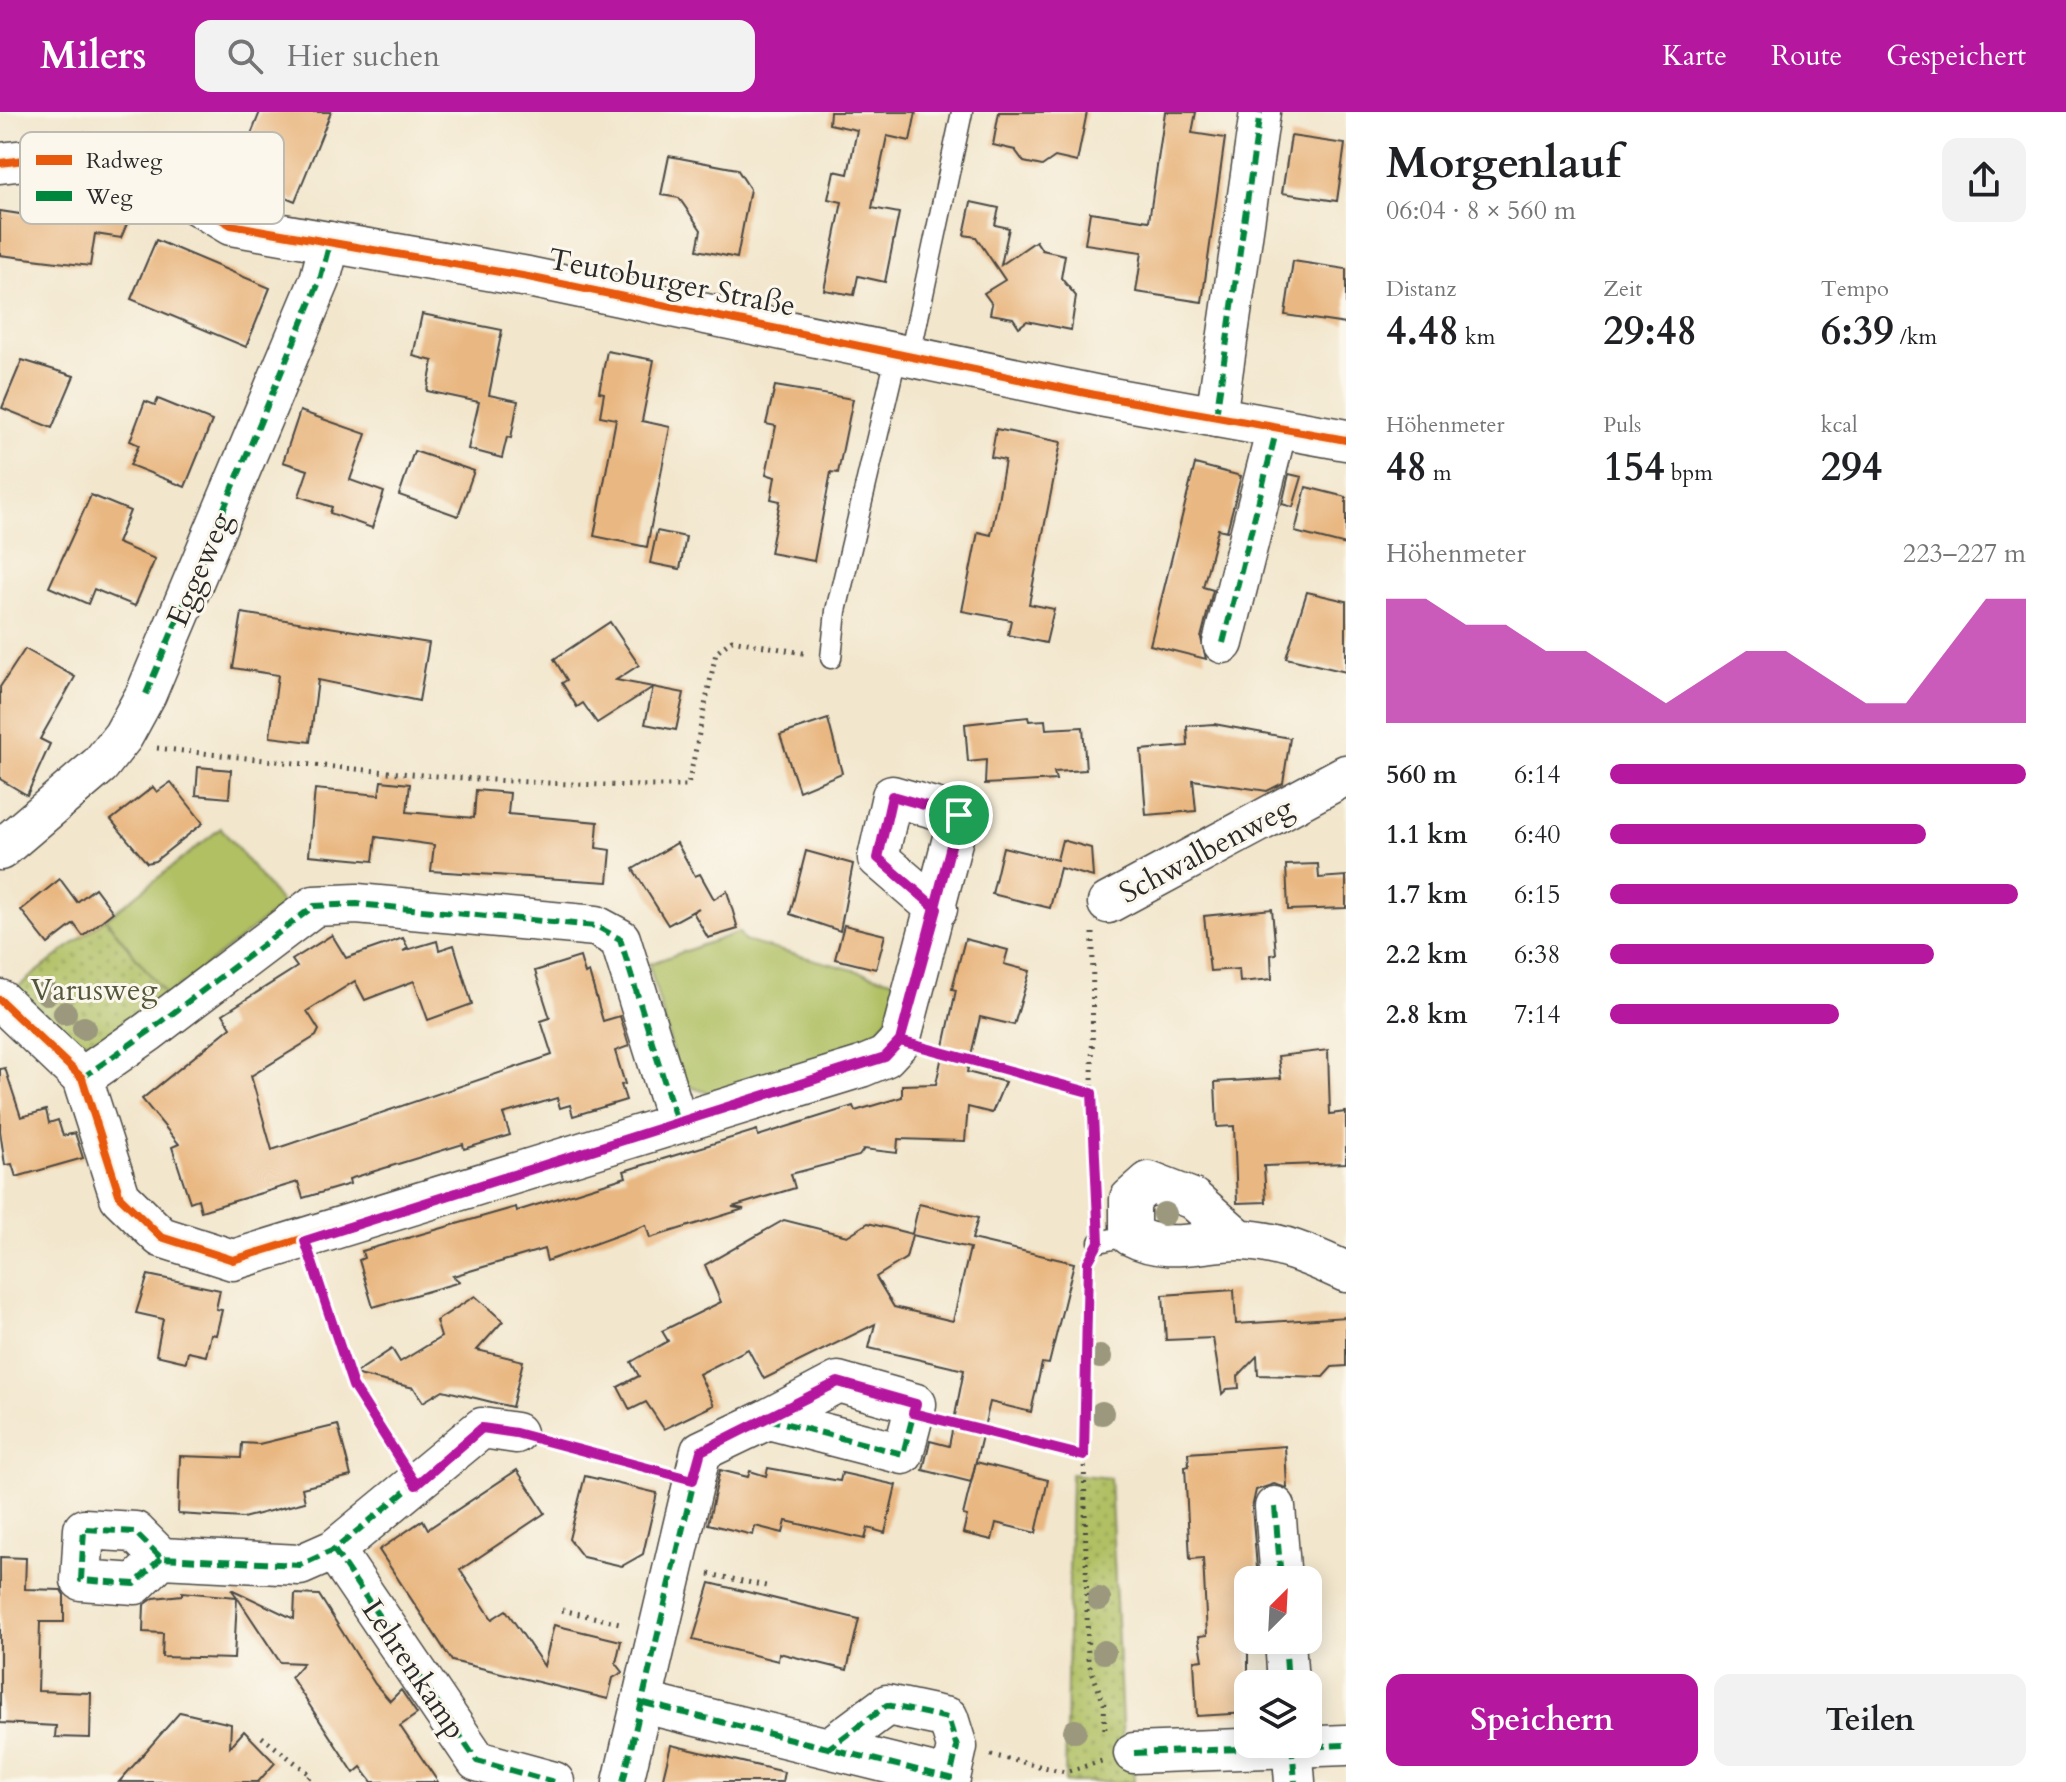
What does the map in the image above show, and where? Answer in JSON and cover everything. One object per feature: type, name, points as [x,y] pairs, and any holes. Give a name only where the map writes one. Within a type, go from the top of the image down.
[{"type":"street","points":[[1216,417],[1260,112]]},
{"type":"street","name":"Teutoburger Straße","points":[[0,163],[20,161]]},
{"type":"street","name":"Teutoburger Straße","points":[[229,224],[673,306],[1216,417],[1346,440]]},
{"type":"street","name":"Eggeweg","points":[[0,850],[100,765],[123,736],[146,694],[320,280],[330,242]]},
{"type":"street","points":[[1223,643],[1277,428]]},
{"type":"street","name":"Schwalbenweg","points":[[1108,903],[1346,775]]},
{"type":"street","points":[[82,1078],[314,906],[357,904],[596,926],[620,939],[677,1122]]},
{"type":"street","points":[[0,1000],[82,1078],[120,1197],[161,1237],[233,1260],[305,1241],[885,1057],[900,1041],[937,909]]},
{"type":"street","points":[[1240,1240],[1193,1199],[1149,1182],[1130,1199],[1114,1239],[1190,1247],[1240,1240],[1287,1248],[1346,1272]]},
{"type":"street","points":[[623,1782],[701,1451],[838,1382],[916,1404],[903,1454],[768,1419]]},
{"type":"street","points":[[161,1558],[300,1565],[334,1550],[482,1428],[516,1433]]},
{"type":"street","points":[[1275,1507],[1280,1566]]},
{"type":"street","name":"Lehrenkamp","points":[[334,1550],[477,1761],[554,1782]]},
{"type":"street","points":[[644,1703],[950,1778],[957,1747],[948,1718],[887,1705],[829,1748]]},
{"type":"street","points":[[1322,1751],[1346,1745]]},
{"type":"street","points":[[1134,1753],[1234,1756]]},
{"type":"lane","points":[[831,658],[836,611],[904,354],[962,112]]},
{"type":"path","points":[[144,747],[376,772],[573,787],[688,786],[716,653],[732,640],[831,658]]},
{"type":"path","points":[[957,1747],[1065,1772],[1106,1760],[1104,1704],[1088,1661],[1084,1456],[1088,1262],[1114,1239],[1092,1093],[1093,922],[1108,903]]},
{"type":"path","points":[[900,1041],[1092,1093]]},
{"type":"path","points":[[305,1241],[353,1386],[416,1485]]},
{"type":"path","points":[[913,1413],[1084,1456]]},
{"type":"path","points":[[516,1433],[693,1480]]},
{"type":"path","points":[[674,1567],[771,1587]]},
{"type":"path","points":[[562,1610],[659,1633]]},
{"type":"path","points":[[262,1737],[311,1775],[304,1782]]},
{"type":"green space","points":[[221,828],[283,905],[167,996],[106,919]]},
{"type":"green space","name":"Varusweg","points":[[105,919],[167,996],[117,1034],[90,1042],[76,1039],[62,1030],[15,989]]},
{"type":"green space","points":[[739,932],[744,941],[899,982],[886,1021],[865,1045],[709,1093],[687,1086],[679,1074],[649,964]]},
{"type":"green space","points":[[1071,1474],[1110,1478],[1123,1743],[1134,1753],[1134,1782],[1065,1782]]},
{"type":"building","points":[[260,112],[331,112],[295,201],[284,197],[284,132],[252,132]]},
{"type":"building","points":[[830,112],[916,112],[910,141],[887,136],[872,208],[899,213],[885,282],[858,276],[854,295],[824,290],[842,202],[828,199],[834,171],[848,174],[857,130],[829,124]]},
{"type":"building","points":[[999,112],[1087,112],[1077,162],[1055,157],[1042,166],[1024,162],[1015,150],[993,145]]},
{"type":"building","points":[[1165,112],[1196,112],[1192,133],[1225,138],[1202,302],[1136,292],[1142,252],[1085,244],[1090,212],[1149,221]]},
{"type":"building","points":[[1291,136],[1345,144],[1337,201],[1282,193]]},
{"type":"building","points":[[669,156],[737,169],[750,189],[737,258],[697,250],[701,230],[679,198],[661,195]]},
{"type":"building","points":[[971,202],[999,208],[995,225],[1009,228],[1001,265],[1036,241],[1042,250],[1065,255],[1061,278],[1076,296],[1071,330],[1027,321],[1019,327],[1013,318],[990,314],[992,304],[984,293],[1005,280],[976,237],[964,235]]},
{"type":"building","points":[[0,211],[20,214],[20,224],[127,224],[121,238],[95,234],[90,266],[0,255]]},
{"type":"building","points":[[156,240],[270,288],[246,347],[131,299]]},
{"type":"building","points":[[1293,261],[1346,269],[1346,324],[1285,315]]},
{"type":"building","points":[[422,314],[502,330],[489,395],[518,401],[511,438],[507,437],[502,458],[468,449],[479,402],[427,391],[433,361],[413,356]]},
{"type":"building","points":[[607,351],[654,360],[642,421],[670,427],[647,547],[594,536],[616,419],[600,416],[604,393],[599,392]]},
{"type":"building","points":[[22,360],[74,376],[52,428],[2,408]]},
{"type":"building","points":[[775,386],[853,399],[838,473],[831,472],[814,561],[770,553],[780,501],[771,499],[775,477],[766,474],[776,426],[766,424]]},
{"type":"building","points":[[158,399],[212,421],[185,487],[130,465],[139,445],[130,441],[145,401],[155,405]]},
{"type":"building","points":[[300,411],[366,434],[350,480],[384,492],[372,528],[330,513],[332,507],[299,496],[308,470],[283,462]]},
{"type":"building","points":[[996,429],[1061,442],[1029,604],[1054,609],[1046,643],[1008,635],[1011,620],[962,611],[978,532],[991,535],[998,500],[1005,460],[991,457]]},
{"type":"building","points":[[414,451],[474,471],[458,516],[399,495]]},
{"type":"building","points":[[1195,464],[1241,476],[1227,531],[1218,529],[1203,587],[1213,590],[1201,638],[1206,659],[1150,645]]},
{"type":"building","points":[[1289,474],[1302,477],[1293,507],[1282,504]]},
{"type":"building","points":[[1306,487],[1346,497],[1346,545],[1295,532]]},
{"type":"building","points":[[91,495],[130,511],[117,543],[155,559],[135,606],[94,589],[88,604],[49,587]]},
{"type":"building","points":[[657,531],[686,537],[680,569],[650,563]]},
{"type":"building","points":[[1307,592],[1346,601],[1346,672],[1286,658]]},
{"type":"building","points":[[242,613],[429,643],[419,701],[318,680],[310,742],[270,737],[278,675],[233,668]]},
{"type":"building","points":[[610,622],[639,665],[616,680],[653,687],[597,723],[583,703],[577,707],[562,683],[567,680],[554,659]]},
{"type":"building","points":[[25,649],[75,677],[40,739],[50,744],[27,795],[0,779],[0,687]]},
{"type":"building","points":[[653,687],[684,693],[676,730],[645,724]]},
{"type":"building","points":[[1028,717],[1029,721],[1045,720],[1046,729],[1083,727],[1086,770],[1054,772],[1056,780],[985,784],[986,760],[968,762],[965,724]]},
{"type":"building","points":[[828,719],[842,773],[799,791],[780,735]]},
{"type":"building","points":[[1214,724],[1290,738],[1283,783],[1267,791],[1193,780],[1196,811],[1146,815],[1141,750],[1188,746],[1187,726]]},
{"type":"building","points":[[198,767],[231,770],[229,798],[196,795]]},
{"type":"building","points":[[381,781],[410,784],[407,812],[474,818],[476,790],[510,793],[508,814],[598,822],[596,848],[611,850],[608,882],[431,871],[434,845],[376,837],[373,861],[309,855],[315,789],[379,795]]},
{"type":"building","points":[[171,782],[203,823],[155,861],[147,863],[111,820],[153,787],[157,792]]},
{"type":"building","points":[[1062,840],[1091,848],[1093,877],[1060,868],[1050,908],[992,894],[1003,847],[1057,860]]},
{"type":"building","points":[[677,843],[695,876],[700,874],[714,899],[727,891],[738,929],[708,938],[693,912],[699,908],[668,925],[633,869]]},
{"type":"building","points":[[806,851],[853,864],[840,931],[790,914]]},
{"type":"building","points":[[1318,864],[1319,878],[1346,876],[1346,908],[1288,910],[1286,865]]},
{"type":"building","points":[[60,879],[77,902],[95,888],[113,912],[83,936],[74,924],[48,944],[21,910]]},
{"type":"building","points":[[1272,909],[1276,954],[1271,955],[1272,979],[1240,982],[1239,969],[1210,971],[1204,916]]},
{"type":"building","points":[[844,925],[885,935],[876,969],[835,959]]},
{"type":"building","points":[[332,935],[346,958],[403,938],[408,948],[403,951],[437,941],[439,950],[454,945],[472,1004],[428,1020],[414,981],[365,1000],[355,981],[307,1011],[319,1030],[316,1036],[251,1076],[272,1150],[552,1055],[541,1021],[550,1018],[535,971],[580,957],[585,974],[589,972],[603,1021],[620,1016],[629,1046],[615,1051],[625,1084],[621,1085],[626,1100],[573,1116],[570,1105],[560,1108],[557,1098],[503,1114],[510,1135],[464,1149],[463,1144],[349,1179],[350,1184],[303,1198],[298,1182],[201,1211],[198,1199],[190,1202],[172,1147],[179,1144],[142,1099],[231,1027],[223,1014],[297,967],[292,960]]},
{"type":"building","points":[[965,939],[1008,950],[1004,964],[1030,971],[1014,1025],[980,1017],[967,1072],[1005,1082],[992,1113],[968,1107],[965,1141],[898,1139],[897,1153],[864,1149],[859,1156],[791,1174],[795,1188],[732,1207],[744,1209],[650,1238],[646,1225],[547,1261],[544,1249],[453,1276],[460,1282],[373,1307],[359,1260],[364,1258],[362,1251],[516,1207],[517,1211],[626,1177],[624,1171],[757,1130],[758,1136],[853,1106],[855,1111],[902,1097],[902,1085],[936,1084],[956,990],[952,989]]},
{"type":"building","points":[[1328,1050],[1330,1114],[1346,1112],[1346,1163],[1264,1166],[1266,1202],[1237,1203],[1234,1126],[1217,1127],[1215,1082],[1281,1078],[1278,1056]]},
{"type":"building","points":[[5,1068],[21,1117],[46,1110],[49,1123],[58,1120],[63,1136],[75,1133],[83,1158],[16,1177],[12,1164],[5,1165],[0,1131],[0,1069]]},
{"type":"building","points":[[919,1204],[978,1218],[972,1239],[1074,1263],[1049,1364],[1042,1363],[1031,1412],[990,1402],[971,1482],[923,1470],[930,1441],[949,1446],[964,1370],[869,1348],[875,1324],[764,1379],[748,1349],[699,1374],[714,1405],[664,1429],[646,1402],[630,1410],[618,1387],[639,1376],[631,1362],[668,1341],[662,1331],[721,1302],[705,1265],[784,1220],[847,1236],[868,1223],[912,1234]],"holes":[[[912,1235],[970,1248],[953,1321],[894,1307],[876,1277],[906,1258]]]},
{"type":"building","points":[[148,1275],[220,1290],[216,1309],[222,1310],[216,1335],[211,1334],[206,1356],[188,1352],[186,1362],[156,1355],[163,1319],[136,1313]]},
{"type":"building","points":[[1234,1290],[1236,1324],[1346,1317],[1346,1366],[1332,1367],[1323,1377],[1258,1375],[1257,1356],[1238,1376],[1239,1388],[1227,1389],[1222,1394],[1213,1338],[1166,1340],[1163,1295]]},
{"type":"building","points":[[475,1296],[503,1321],[477,1350],[523,1361],[512,1407],[443,1390],[423,1402],[414,1388],[354,1374],[392,1349],[400,1362],[441,1337],[436,1321]]},
{"type":"building","points":[[338,1425],[351,1476],[302,1488],[305,1502],[243,1518],[178,1514],[180,1456],[241,1458],[242,1443],[259,1444]]},
{"type":"building","points":[[1285,1446],[1287,1488],[1274,1484],[1256,1490],[1252,1508],[1257,1566],[1234,1566],[1234,1654],[1248,1654],[1248,1670],[1234,1670],[1234,1714],[1197,1716],[1194,1661],[1203,1660],[1199,1636],[1207,1635],[1203,1558],[1190,1559],[1185,1467],[1189,1466],[1188,1453]]},
{"type":"building","points":[[976,1462],[1048,1480],[1036,1533],[996,1523],[992,1540],[963,1533],[967,1516],[963,1515]]},
{"type":"building","points":[[768,1468],[840,1481],[842,1473],[896,1485],[885,1533],[868,1528],[865,1539],[786,1521],[783,1533],[755,1526],[753,1535],[708,1524],[720,1470],[748,1477],[750,1471],[766,1476]]},
{"type":"building","points":[[517,1470],[545,1513],[460,1570],[492,1619],[506,1610],[544,1666],[554,1625],[621,1641],[616,1663],[623,1672],[613,1678],[608,1699],[452,1661],[379,1550],[423,1520],[428,1529]]},
{"type":"building","points":[[585,1476],[657,1493],[643,1554],[622,1566],[583,1557],[569,1539]]},
{"type":"building","points":[[0,1557],[26,1558],[25,1589],[61,1590],[64,1595],[64,1622],[40,1622],[38,1691],[91,1693],[90,1738],[55,1737],[56,1726],[0,1723]]},
{"type":"building","points":[[710,1583],[859,1619],[847,1670],[779,1653],[778,1661],[693,1640]]},
{"type":"building","points":[[231,1589],[294,1619],[295,1594],[319,1595],[375,1684],[390,1701],[401,1690],[417,1714],[400,1726],[438,1782],[372,1782],[361,1767],[354,1773],[291,1677],[303,1663],[280,1662]]},
{"type":"building","points":[[182,1592],[237,1597],[234,1659],[162,1657],[163,1633],[143,1632],[144,1605],[154,1598],[182,1595]]},
{"type":"building","points":[[180,1712],[231,1724],[230,1747],[244,1731],[275,1763],[258,1782],[119,1782]]},
{"type":"building","points":[[671,1745],[784,1772],[782,1782],[662,1782]]},
{"type":"marked path","points":[[1216,417],[1260,112]]},
{"type":"marked path","points":[[146,694],[320,280],[330,242]]},
{"type":"marked path","points":[[1223,643],[1277,428]]},
{"type":"marked path","points":[[82,1078],[314,906],[357,904],[596,926],[620,939],[677,1122]]},
{"type":"marked path","points":[[623,1782],[701,1451],[768,1419],[903,1454],[916,1404],[838,1382],[768,1419]]},
{"type":"marked path","points":[[161,1558],[135,1584],[81,1580],[84,1529],[135,1532],[161,1558],[300,1565],[334,1550],[482,1428],[516,1433]]},
{"type":"marked path","points":[[1275,1507],[1280,1566]]},
{"type":"marked path","points":[[334,1550],[477,1761],[554,1782]]},
{"type":"marked path","points":[[1286,1654],[1287,1670]]},
{"type":"marked path","points":[[644,1703],[950,1778],[957,1747],[948,1718],[887,1705],[829,1748]]},
{"type":"marked path","points":[[1134,1753],[1346,1745]]},
{"type":"marked path","points":[[1293,1758],[1295,1782]]},
{"type":"cycle path","points":[[0,163],[20,161]]},
{"type":"cycle path","points":[[229,224],[528,277],[1100,396],[1346,440]]},
{"type":"cycle path","points":[[0,1000],[82,1078],[120,1197],[161,1237],[233,1260],[861,1067],[885,1057],[900,1041],[959,815],[892,796],[878,858],[937,909]]},
{"type":"route","points":[[959,815],[892,796],[878,858],[937,909],[918,975],[900,1041],[1092,1093],[1099,1242],[1088,1262],[1084,1456],[913,1413],[916,1404],[838,1382],[701,1451],[693,1480],[516,1433],[482,1428],[416,1485],[353,1386],[305,1241],[885,1057],[900,1041],[937,909],[959,815]]}]
